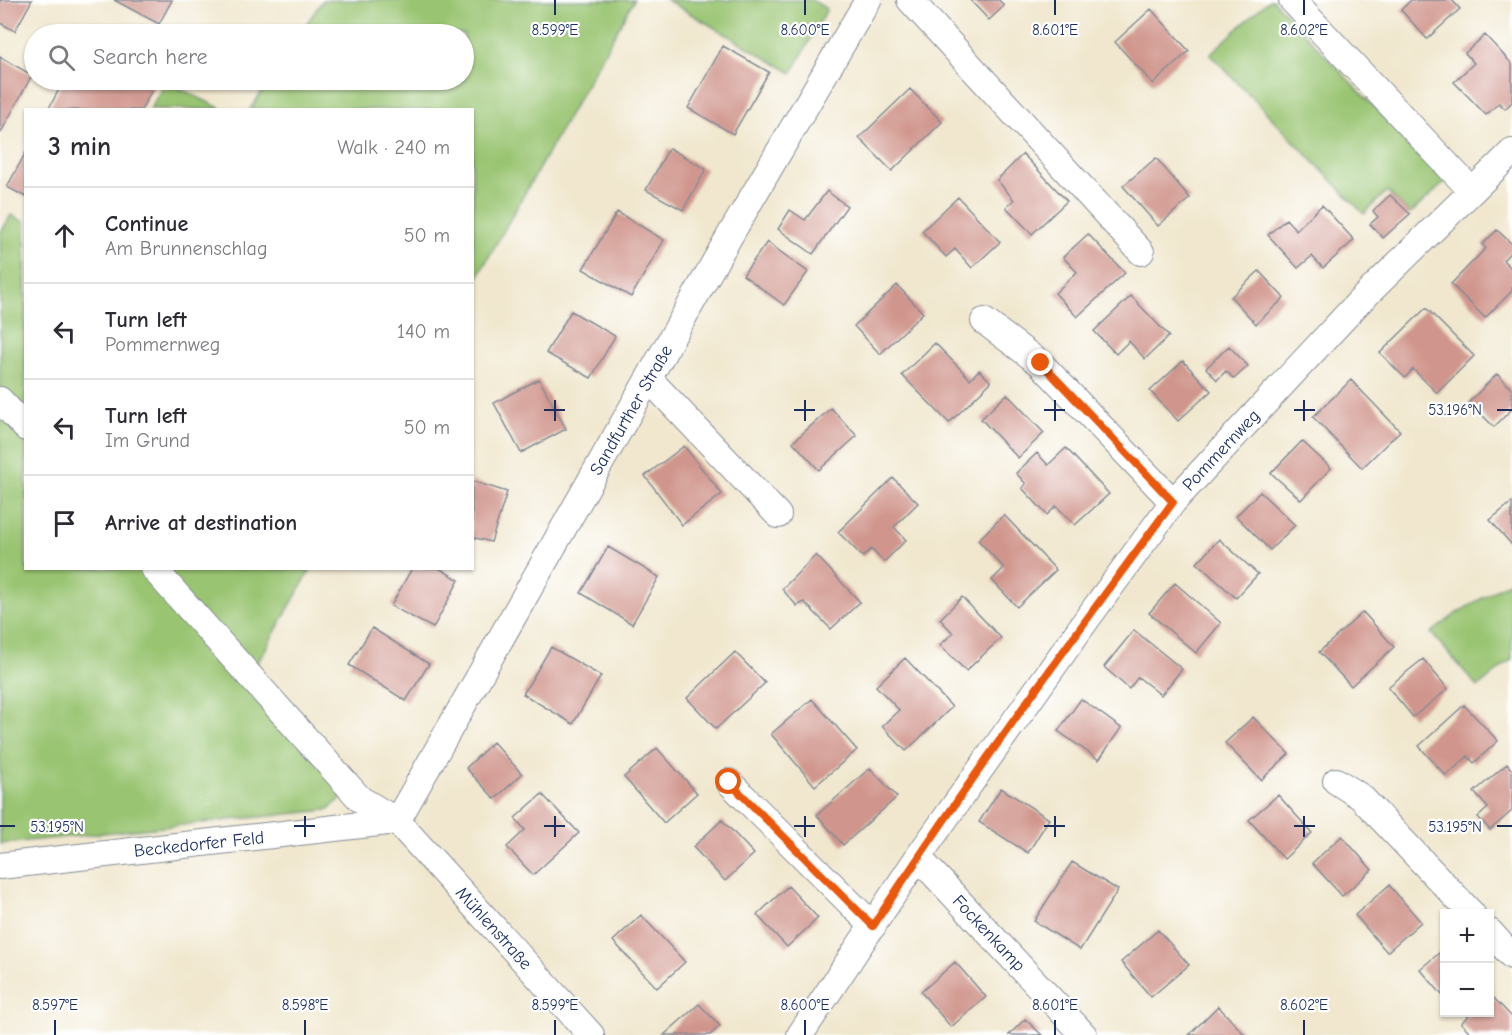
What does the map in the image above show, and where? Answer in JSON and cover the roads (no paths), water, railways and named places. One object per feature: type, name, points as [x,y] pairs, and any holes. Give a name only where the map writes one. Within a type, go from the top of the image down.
[{"type":"street","name":"Sandfurther Straße","points":[[398,821],[729,237],[868,0]]},
{"type":"street","points":[[910,0],[1141,252]]},
{"type":"street","points":[[1292,0],[1472,191]]},
{"type":"street","name":"Pommernweg","points":[[800,1035],[918,857],[1173,502],[1358,303],[1512,152]]},
{"type":"street","points":[[984,321],[1041,363],[1173,502]]},
{"type":"street","points":[[649,379],[778,515]]},
{"type":"street","points":[[0,400],[24,426]]},
{"type":"street","name":"Mühlenstraße","points":[[155,570],[360,799],[398,821],[591,1035]]},
{"type":"street","points":[[1336,780],[1361,797],[1467,909]]},
{"type":"street","points":[[729,782],[873,926]]},
{"type":"street","name":"Beckedorfer Feld","points":[[0,866],[398,821]]},
{"type":"street","name":"Fockenkamp","points":[[918,857],[1084,1035]]},
{"type":"street","points":[[1494,936],[1512,956]]}]
